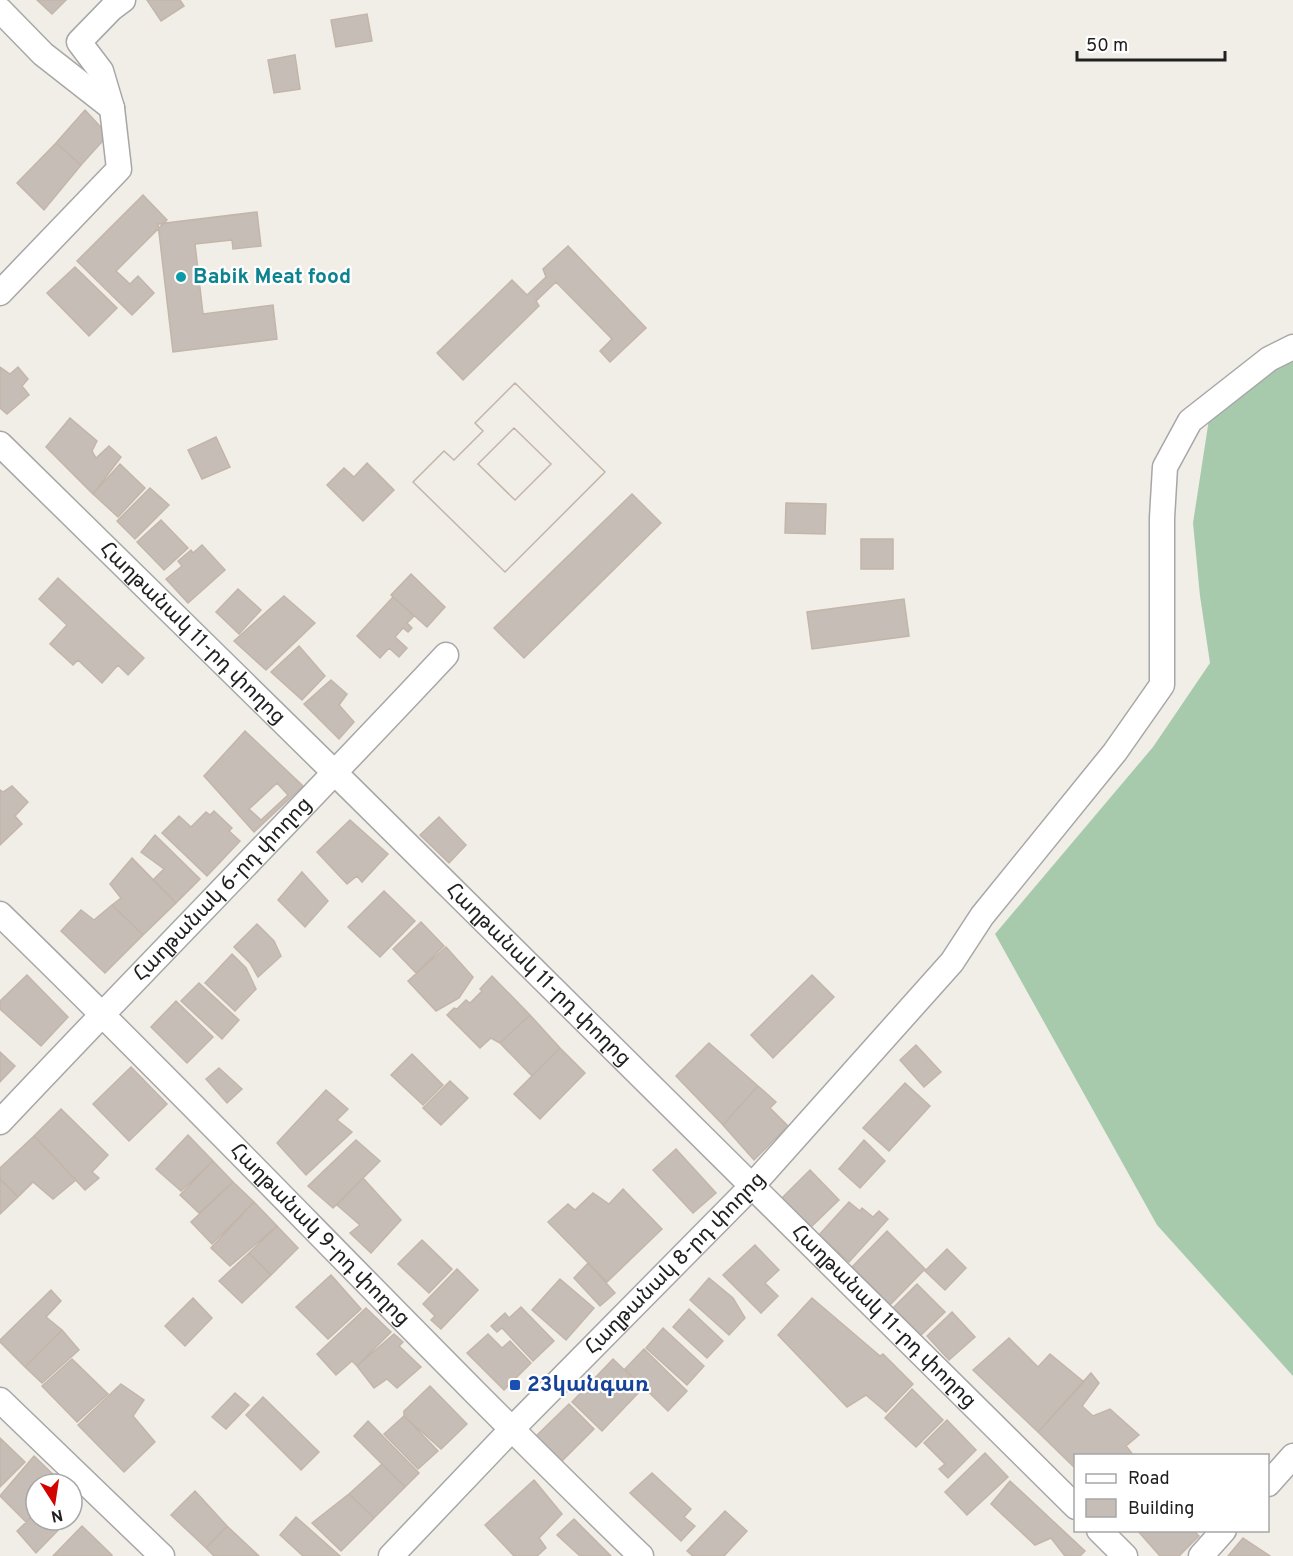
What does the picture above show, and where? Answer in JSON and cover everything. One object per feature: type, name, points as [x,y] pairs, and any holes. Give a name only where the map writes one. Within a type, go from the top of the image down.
[{"type":"street","points":[[0,293],[119,169],[112,108],[101,71],[79,42],[123,0]]},
{"type":"street","points":[[0,10],[43,54],[112,108]]},
{"type":"street","name":"Հաղթանակ 8-րդ փողոց","points":[[391,1556],[511,1430],[751,1187],[952,962],[982,916],[1115,752],[1162,685],[1162,518],[1165,467],[1190,421],[1269,359],[1293,347]]},
{"type":"street","name":"Հաղթանակ 11-րդ փողոց","points":[[0,444],[1074,1505]]},
{"type":"street","name":"Հաղթանակ 6-րդ փողոց","points":[[0,1122],[446,655]]},
{"type":"street","name":"Հաղթանակ 9-րդ փողոց","points":[[0,914],[102,1013],[511,1430],[641,1556]]},
{"type":"street","points":[[0,1400],[162,1556]]},
{"type":"street","points":[[1269,1483],[1293,1456]]},
{"type":"street","points":[[1101,1532],[1125,1556]]},
{"type":"street","points":[[1201,1556],[1222,1532]]},
{"type":"green space","points":[[1293,355],[1293,1376],[1157,1225],[995,934],[1153,747],[1210,663],[1200,596],[1193,523],[1209,419]]},
{"type":"building","points":[[37,0],[66,0],[52,14]]},
{"type":"building","points":[[147,0],[180,0],[184,6],[161,21]]},
{"type":"building","points":[[367,14],[372,41],[336,47],[331,20]]},
{"type":"building","points":[[295,55],[300,89],[274,93],[268,60]]},
{"type":"building","points":[[85,110],[108,135],[81,165],[56,143]]},
{"type":"building","points":[[56,143],[81,165],[44,210],[17,183]]},
{"type":"building","points":[[143,195],[167,220],[116,271],[130,284],[138,276],[154,293],[132,315],[77,261]]},
{"type":"building","name":"Babik Meat food","points":[[257,212],[261,246],[233,249],[232,240],[195,244],[203,314],[273,305],[277,339],[173,352],[158,224]]},
{"type":"building","points":[[568,246],[646,328],[610,362],[600,351],[612,339],[556,282],[536,301],[539,306],[463,380],[437,353],[512,280],[527,295],[546,277],[543,269]]},
{"type":"building","points":[[75,267],[117,308],[89,336],[47,293]]},
{"type":"building","points":[[0,367],[10,374],[18,367],[28,379],[22,386],[29,395],[7,414],[0,408]]},
{"type":"building","points":[[515,383],[605,472],[505,572],[413,482],[444,451],[454,460],[483,431],[475,423]],"holes":[[[514,428],[551,464],[515,500],[478,464]]]},
{"type":"building","points":[[515,383],[605,472],[505,572],[413,482],[444,451],[454,460],[483,431],[475,423]],"holes":[[[514,428],[551,464],[515,500],[478,464]]]},
{"type":"building","points":[[70,418],[97,441],[92,451],[96,458],[109,446],[121,457],[93,494],[46,447]]},
{"type":"building","points":[[216,437],[230,467],[202,479],[188,450]]},
{"type":"building","points":[[367,463],[394,490],[363,521],[327,485],[344,468],[354,477]]},
{"type":"building","points":[[120,464],[145,488],[118,517],[93,494]]},
{"type":"building","points":[[150,488],[169,505],[135,539],[117,521]]},
{"type":"building","points":[[632,494],[661,523],[524,658],[494,628]]},
{"type":"building","points":[[786,503],[826,504],[825,534],[785,533]]},
{"type":"building","points":[[161,520],[188,548],[164,570],[137,542]]},
{"type":"building","points":[[861,539],[893,539],[893,569],[861,569]]},
{"type":"building","points":[[202,545],[225,570],[188,603],[166,579],[182,566],[178,561],[191,550],[193,553]]},
{"type":"building","points":[[411,574],[445,607],[427,627],[391,595]]},
{"type":"building","points":[[58,578],[144,658],[128,675],[118,665],[102,683],[78,660],[73,665],[50,644],[67,625],[39,599]]},
{"type":"building","points":[[238,589],[261,610],[239,634],[216,612]]},
{"type":"building","points":[[284,596],[315,623],[266,670],[234,641]]},
{"type":"building","points":[[393,597],[414,616],[407,623],[412,628],[408,632],[403,628],[395,637],[407,648],[399,657],[389,648],[380,658],[357,636]]},
{"type":"building","points":[[904,599],[909,636],[812,649],[807,612]]},
{"type":"building","points":[[299,646],[325,676],[302,700],[271,672]]},
{"type":"building","points":[[331,680],[347,694],[339,705],[354,722],[339,739],[304,704]]},
{"type":"building","points":[[245,731],[303,786],[254,832],[204,776]]},
{"type":"building","points":[[277,783],[288,795],[261,820],[249,809]]},
{"type":"building","points":[[12,786],[28,802],[15,816],[22,824],[0,845],[0,790],[3,792]]},
{"type":"building","points":[[214,811],[232,828],[229,831],[240,841],[207,876],[162,833],[179,816],[191,827],[206,812],[210,815]]},
{"type":"building","points":[[439,817],[466,845],[449,863],[420,835]]},
{"type":"building","points":[[350,820],[388,854],[362,882],[357,876],[347,884],[317,852]]},
{"type":"building","points":[[155,835],[200,879],[176,903],[153,880],[164,869],[141,852]]},
{"type":"building","points":[[132,858],[176,903],[143,935],[112,905],[121,898],[110,884]]},
{"type":"building","points":[[302,872],[328,901],[305,927],[278,900]]},
{"type":"building","points":[[384,891],[415,921],[380,957],[348,927]]},
{"type":"building","points":[[112,905],[143,935],[105,973],[61,931],[81,910],[94,920]]},
{"type":"building","points":[[421,922],[444,946],[416,973],[393,949]]},
{"type":"building","points":[[257,924],[274,941],[281,956],[258,977],[250,963],[234,947]]},
{"type":"building","points":[[446,947],[473,977],[459,998],[436,1011],[408,981]]},
{"type":"building","points":[[232,954],[246,968],[256,989],[235,1011],[205,983]]},
{"type":"building","points":[[27,975],[68,1017],[41,1046],[0,1009],[0,1001]]},
{"type":"building","points":[[812,975],[834,997],[773,1058],[751,1035]]},
{"type":"building","points":[[492,976],[530,1015],[500,1043],[491,1038],[480,1048],[447,1015],[466,1000],[470,1003]]},
{"type":"building","points":[[199,983],[239,1020],[222,1039],[181,1001]]},
{"type":"building","points":[[176,1001],[213,1037],[187,1063],[151,1027]]},
{"type":"building","points":[[530,1015],[560,1048],[532,1076],[500,1043]]},
{"type":"building","points":[[709,1043],[758,1086],[723,1125],[676,1076]]},
{"type":"building","points":[[916,1045],[941,1072],[924,1087],[900,1060]]},
{"type":"building","points":[[560,1048],[585,1073],[540,1119],[514,1094]]},
{"type":"building","points":[[0,1052],[15,1066],[0,1082]]},
{"type":"building","points":[[412,1054],[443,1085],[423,1105],[391,1075]]},
{"type":"building","points":[[131,1067],[167,1104],[129,1141],[93,1104]]},
{"type":"building","points":[[219,1068],[242,1089],[227,1103],[206,1079]]},
{"type":"building","points":[[450,1081],[468,1098],[441,1125],[423,1108]]},
{"type":"building","points":[[905,1083],[930,1106],[889,1151],[863,1128]]},
{"type":"building","points":[[758,1086],[776,1102],[770,1108],[788,1126],[754,1160],[723,1125]]},
{"type":"building","points":[[326,1090],[348,1109],[337,1120],[352,1132],[306,1175],[277,1143]]},
{"type":"building","points":[[61,1109],[108,1155],[92,1172],[99,1178],[85,1190],[34,1136]]},
{"type":"building","points":[[188,1135],[213,1161],[181,1191],[156,1169]]},
{"type":"building","points":[[34,1136],[76,1180],[53,1199],[33,1182],[18,1197],[0,1179],[0,1168]]},
{"type":"building","points":[[356,1140],[380,1161],[333,1208],[308,1186]]},
{"type":"building","points":[[864,1140],[885,1161],[860,1188],[839,1169]]},
{"type":"building","points":[[676,1149],[716,1193],[693,1213],[653,1170]]},
{"type":"building","points":[[213,1161],[233,1182],[199,1213],[180,1195]]},
{"type":"building","points":[[810,1170],[839,1200],[811,1227],[782,1198]]},
{"type":"building","points":[[363,1178],[401,1220],[371,1253],[350,1233],[360,1225],[337,1205]]},
{"type":"building","points":[[0,1179],[18,1197],[0,1214]]},
{"type":"building","points":[[233,1182],[254,1202],[212,1244],[191,1222]]},
{"type":"building","points":[[623,1189],[662,1229],[607,1282],[548,1222],[568,1204],[575,1210],[593,1193],[609,1204]]},
{"type":"building","points":[[254,1202],[277,1226],[230,1266],[211,1248]]},
{"type":"building","points":[[849,1202],[860,1211],[862,1208],[873,1217],[879,1211],[888,1219],[849,1262],[819,1235]]},
{"type":"building","points":[[277,1226],[298,1248],[271,1275],[249,1253]]},
{"type":"building","points":[[887,1231],[925,1269],[890,1305],[852,1267]]},
{"type":"building","points":[[422,1240],[452,1269],[429,1293],[398,1264]]},
{"type":"building","points":[[755,1245],[779,1270],[765,1283],[778,1296],[761,1313],[723,1275]]},
{"type":"building","points":[[947,1249],[966,1268],[945,1290],[925,1271]]},
{"type":"building","points":[[249,1253],[271,1275],[242,1303],[219,1281]]},
{"type":"building","points":[[588,1263],[615,1293],[600,1306],[574,1278]]},
{"type":"building","points":[[457,1269],[478,1290],[441,1329],[431,1320],[435,1316],[423,1304]]},
{"type":"building","points":[[331,1275],[361,1309],[328,1339],[296,1307]]},
{"type":"building","points":[[709,1278],[733,1298],[745,1318],[729,1335],[690,1300]]},
{"type":"building","points":[[560,1279],[594,1308],[566,1340],[532,1310]]},
{"type":"building","points":[[917,1284],[945,1312],[920,1336],[893,1308]]},
{"type":"building","points":[[51,1290],[61,1301],[46,1317],[62,1330],[25,1367],[0,1340]]},
{"type":"building","points":[[193,1298],[212,1318],[185,1346],[165,1326]]},
{"type":"building","points":[[812,1298],[880,1356],[883,1354],[913,1384],[886,1412],[866,1395],[847,1407],[778,1335]]},
{"type":"building","points":[[521,1307],[554,1341],[533,1361],[502,1328],[497,1332],[491,1326],[505,1313],[509,1318]]},
{"type":"building","points":[[366,1308],[391,1332],[357,1366],[352,1361],[336,1375],[317,1354]]},
{"type":"building","points":[[689,1309],[723,1341],[707,1358],[673,1327]]},
{"type":"building","points":[[952,1312],[975,1337],[949,1360],[927,1336]]},
{"type":"building","points":[[663,1328],[704,1366],[687,1385],[646,1348]]},
{"type":"building","points":[[62,1330],[79,1350],[42,1383],[25,1367]]},
{"type":"building","points":[[394,1334],[403,1342],[399,1346],[421,1367],[397,1388],[387,1379],[374,1388],[357,1366]]},
{"type":"building","points":[[488,1334],[502,1348],[510,1341],[531,1363],[504,1390],[467,1353]]},
{"type":"building","points":[[1009,1338],[1038,1367],[1050,1354],[1084,1382],[1038,1432],[973,1370]]},
{"type":"building","points":[[644,1349],[687,1391],[668,1411],[625,1369]]},
{"type":"building","points":[[72,1359],[108,1394],[77,1422],[42,1386]]},
{"type":"building","points":[[613,1359],[643,1388],[602,1431],[572,1402]]},
{"type":"building","points":[[1091,1373],[1099,1383],[1082,1406],[1093,1416],[1110,1409],[1139,1435],[1126,1446],[1132,1454],[1074,1454],[1074,1467],[1038,1432]]},
{"type":"building","points":[[121,1384],[144,1400],[133,1416],[155,1442],[124,1472],[78,1425]]},
{"type":"building","points":[[430,1386],[467,1424],[441,1449],[404,1416],[404,1411]]},
{"type":"building","points":[[912,1389],[943,1420],[916,1447],[885,1418]]},
{"type":"building","points":[[235,1393],[249,1405],[226,1429],[212,1417]]},
{"type":"building","points":[[263,1397],[319,1452],[301,1470],[246,1415]]},
{"type":"building","points":[[569,1404],[594,1429],[559,1464],[533,1439]]},
{"type":"building","points":[[404,1416],[438,1451],[418,1469],[384,1434]]},
{"type":"building","points":[[947,1420],[976,1450],[948,1478],[939,1469],[945,1464],[924,1443]]},
{"type":"building","points":[[368,1421],[419,1473],[405,1487],[354,1436]]},
{"type":"building","points":[[0,1438],[25,1462],[0,1487]]},
{"type":"building","points":[[985,1453],[1008,1477],[967,1515],[945,1492]]},
{"type":"building","points":[[34,1456],[51,1472],[24,1472],[24,1520],[0,1496]]},
{"type":"building","points":[[382,1464],[405,1487],[374,1518],[349,1494]]},
{"type":"building","points":[[652,1473],[691,1509],[684,1517],[695,1526],[681,1541],[630,1493]]},
{"type":"building","points":[[534,1480],[562,1514],[539,1538],[546,1548],[537,1556],[514,1556],[485,1525]]},
{"type":"building","points":[[1010,1481],[1085,1551],[1080,1556],[1065,1556],[1051,1538],[1035,1545],[991,1504]]},
{"type":"building","points":[[195,1491],[227,1526],[206,1548],[171,1515]]},
{"type":"building","points":[[349,1494],[374,1518],[341,1551],[312,1523]]},
{"type":"building","points":[[725,1511],[747,1531],[724,1556],[693,1556],[687,1551]]},
{"type":"building","points":[[296,1517],[340,1556],[303,1556],[280,1535]]},
{"type":"building","points":[[574,1519],[611,1556],[580,1556],[557,1535]]},
{"type":"building","points":[[24,1524],[24,1532],[56,1532],[36,1553],[17,1531]]},
{"type":"building","points":[[227,1526],[259,1556],[214,1556],[206,1548]]},
{"type":"building","points":[[84,1528],[112,1555],[112,1556],[53,1556],[76,1532],[84,1532]]},
{"type":"building","points":[[1139,1532],[1195,1532],[1199,1536],[1179,1556],[1160,1556]]},
{"type":"building","points":[[1243,1538],[1270,1556],[1228,1556]]},
{"type":"place","name":"Babik Meat food","points":[[181,277]]},
{"type":"place","name":"23կանգառ","points":[[515,1385]]}]
